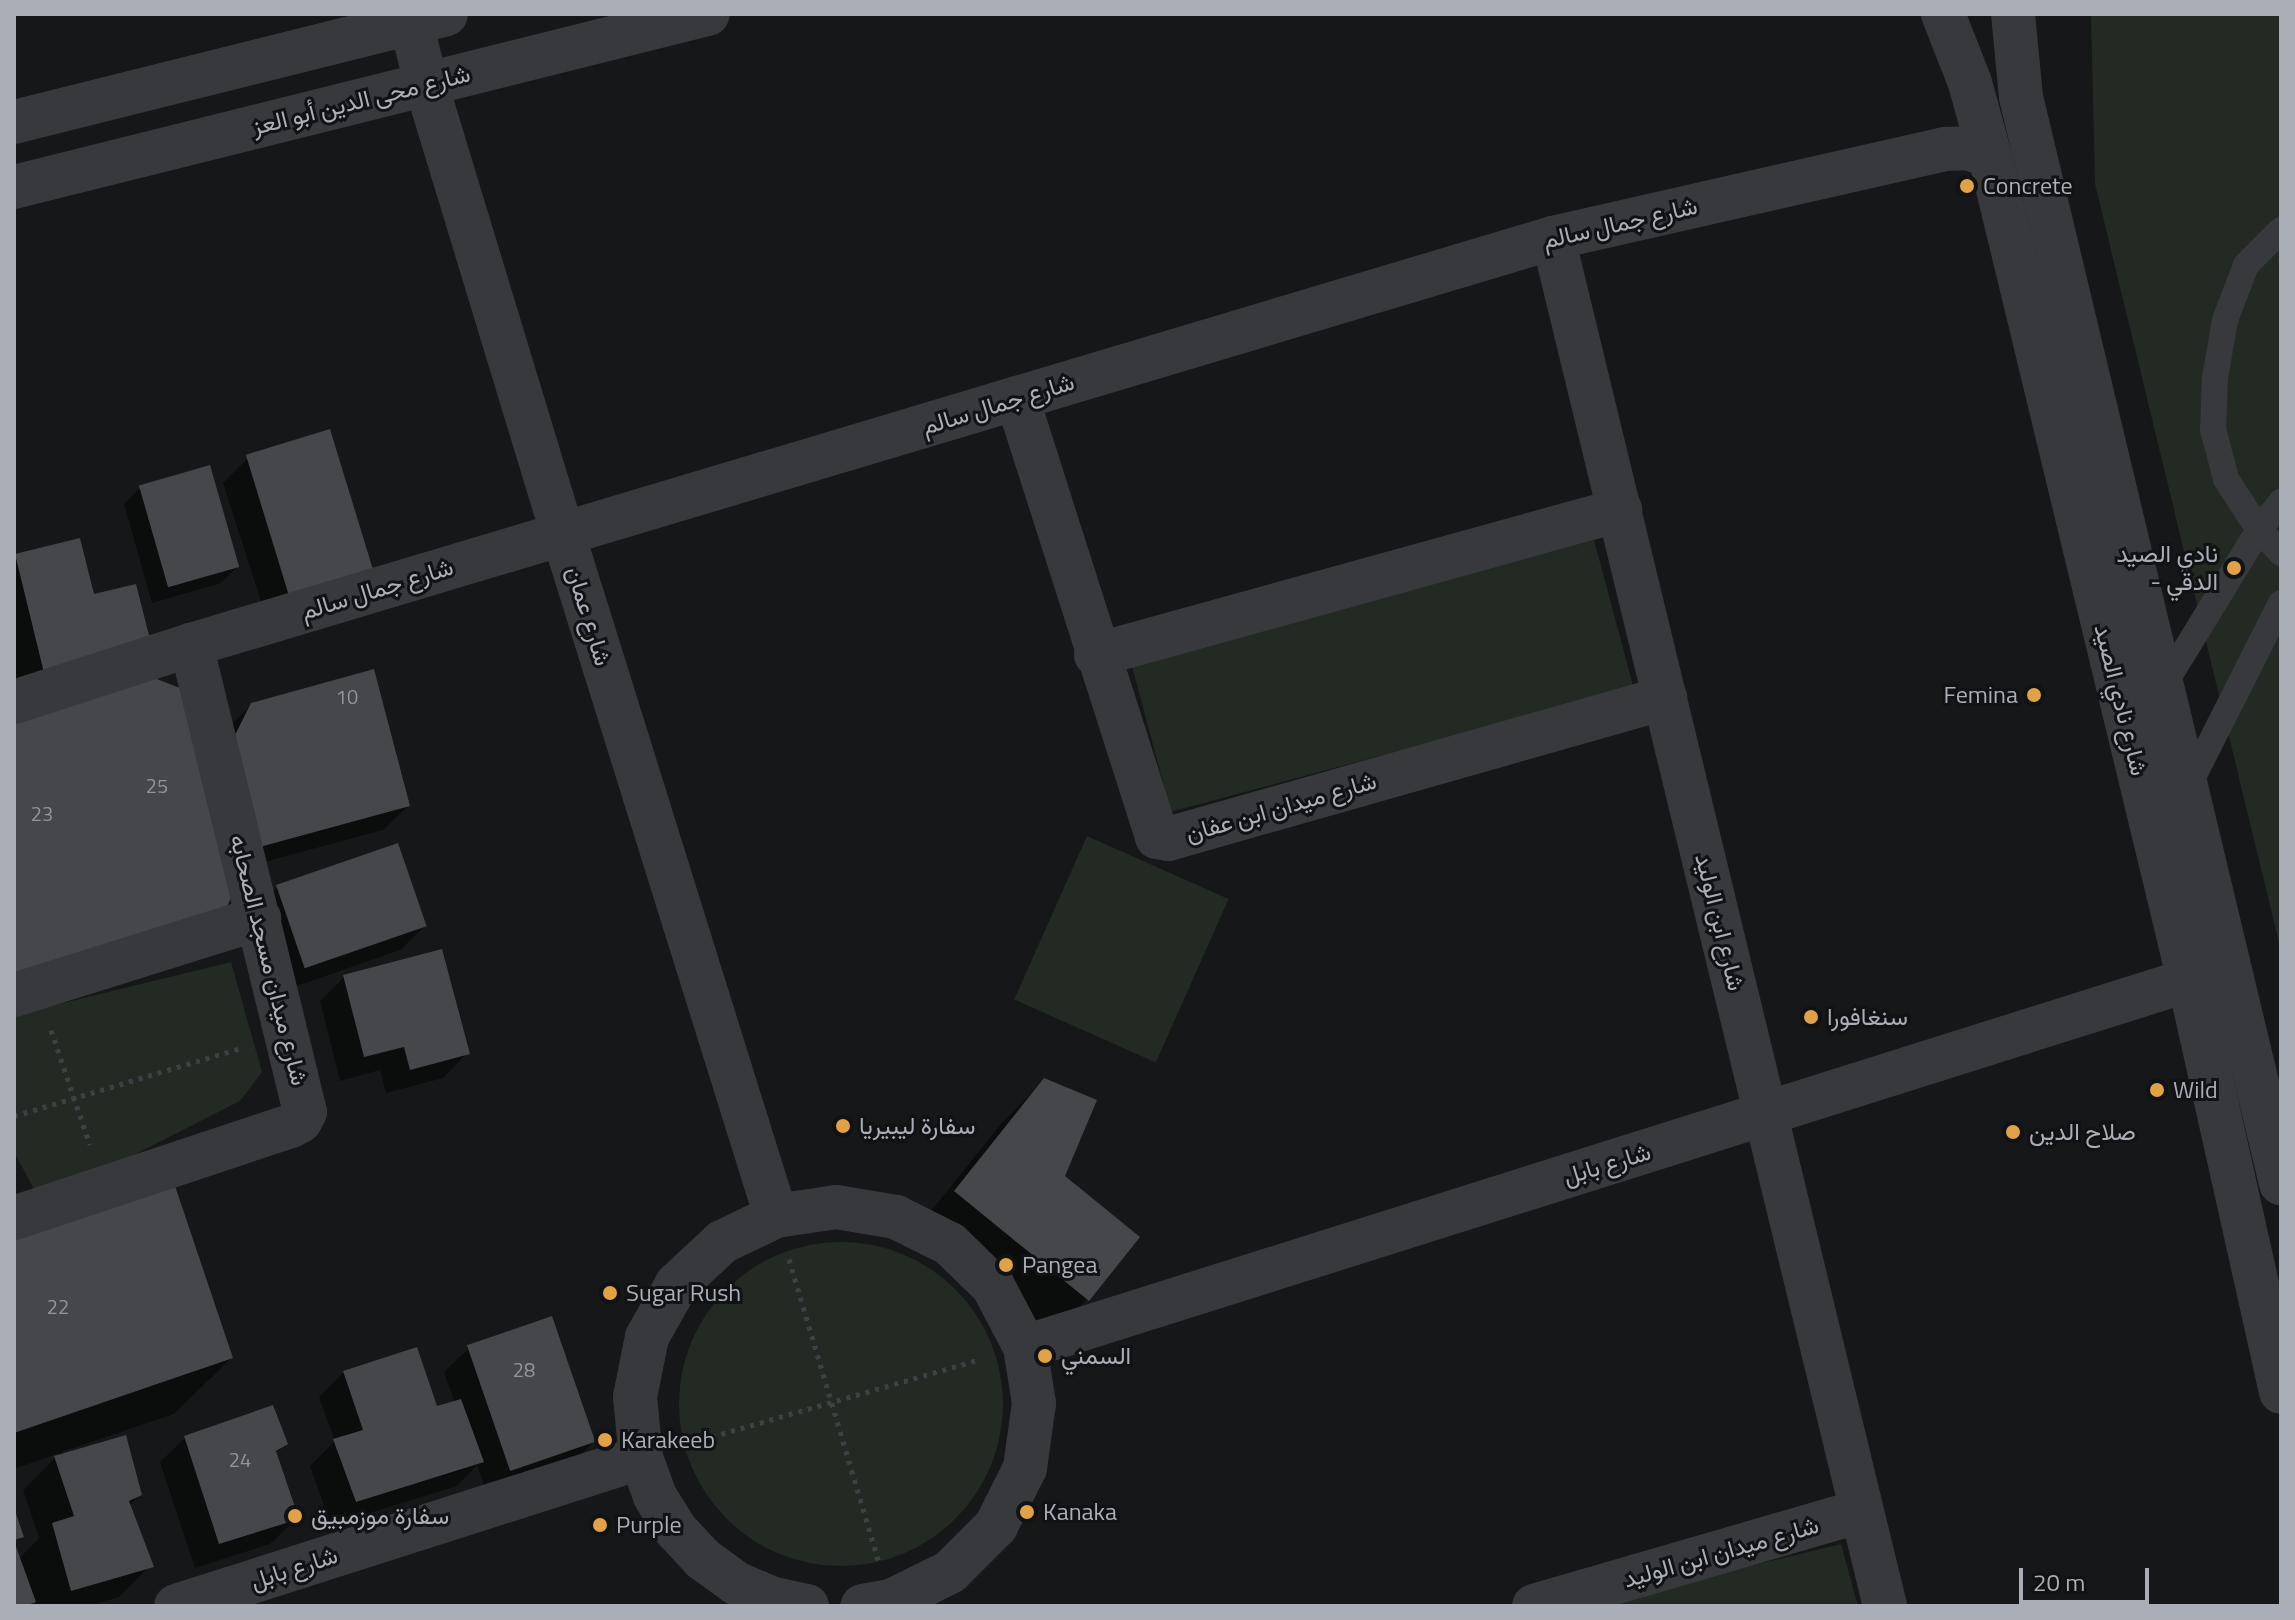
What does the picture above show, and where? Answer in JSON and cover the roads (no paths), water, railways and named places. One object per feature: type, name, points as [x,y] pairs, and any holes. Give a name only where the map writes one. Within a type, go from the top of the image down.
[{"type":"street","name":"شارع محى الدين أبو العز","points":[[14,187],[708,14]]},
{"type":"street","name":"شارع نادي الصيد","points":[[1943,14],[1970,83],[1990,156],[2189,980],[2281,1392]]},
{"type":"street","name":"شارع نادي الصيد","points":[[2013,14],[2021,97],[2281,1183]]},
{"type":"street","name":"شارع عمان","points":[[422,17],[426,84],[776,1216]]},
{"type":"street","points":[[14,122],[422,17]]},
{"type":"street","name":"شارع جمال سالم","points":[[14,702],[191,645],[1553,238],[1945,149],[1968,148],[1990,156]]},
{"type":"street","name":"شارع ابن الوليد","points":[[1553,238],[1885,1606]]},
{"type":"street","name":"شارع ميدان ابن عفان","points":[[1017,398],[1152,832],[1162,839],[1665,698]]},
{"type":"street","points":[[1096,655],[1620,510]]},
{"type":"street","name":"شارع ميدان مسجد الصحابه","points":[[14,1218],[300,1121],[305,1103],[191,645]]},
{"type":"street","points":[[25,991],[259,918]]},
{"type":"street","name":"شارع بابل","points":[[1025,1347],[2189,980]]},
{"type":"street","points":[[807,1606],[773,1599],[736,1583],[703,1559],[669,1519],[655,1496],[641,1458],[635,1397],[647,1337],[677,1284],[722,1242],[776,1216],[836,1207],[896,1217],[950,1244],[993,1286],[1025,1347],[1034,1403],[1025,1468],[996,1526],[950,1572],[882,1604]]},
{"type":"street","name":"شارع بابل","points":[[176,1606],[641,1458]]},
{"type":"street","name":"شارع ميدان ابن الوليد","points":[[1534,1606],[1862,1511]]},
{"type":"lane","points":[[2281,230],[2246,265],[2225,320],[2215,378],[2213,429],[2226,479],[2259,530],[2281,553]]},
{"type":"lane","points":[[2162,688],[2259,530],[2281,502]]},
{"type":"lane","points":[[2187,789],[2281,603]]},
{"type":"place","name":"Concrete","points":[[1967,186]]},
{"type":"place","name":"نادي الصيد - الدقي","points":[[2234,568]]},
{"type":"place","name":"Femina","points":[[2034,695]]},
{"type":"place","name":"سنغافورا","points":[[1811,1017]]},
{"type":"place","name":"Wild","points":[[2157,1090]]},
{"type":"place","name":"سفارة ليبيريا","points":[[843,1126]]},
{"type":"place","name":"صلاح الدين","points":[[2013,1132]]},
{"type":"place","name":"Pangea","points":[[1006,1265]]},
{"type":"place","name":"Sugar Rush","points":[[610,1293]]},
{"type":"place","name":"السمني","points":[[1045,1356]]},
{"type":"place","name":"Karakeeb","points":[[605,1440]]},
{"type":"place","name":"Kanaka","points":[[1027,1512]]},
{"type":"place","name":"سفارة موزمبيق","points":[[295,1516]]},
{"type":"place","name":"Purple","points":[[600,1525]]}]
